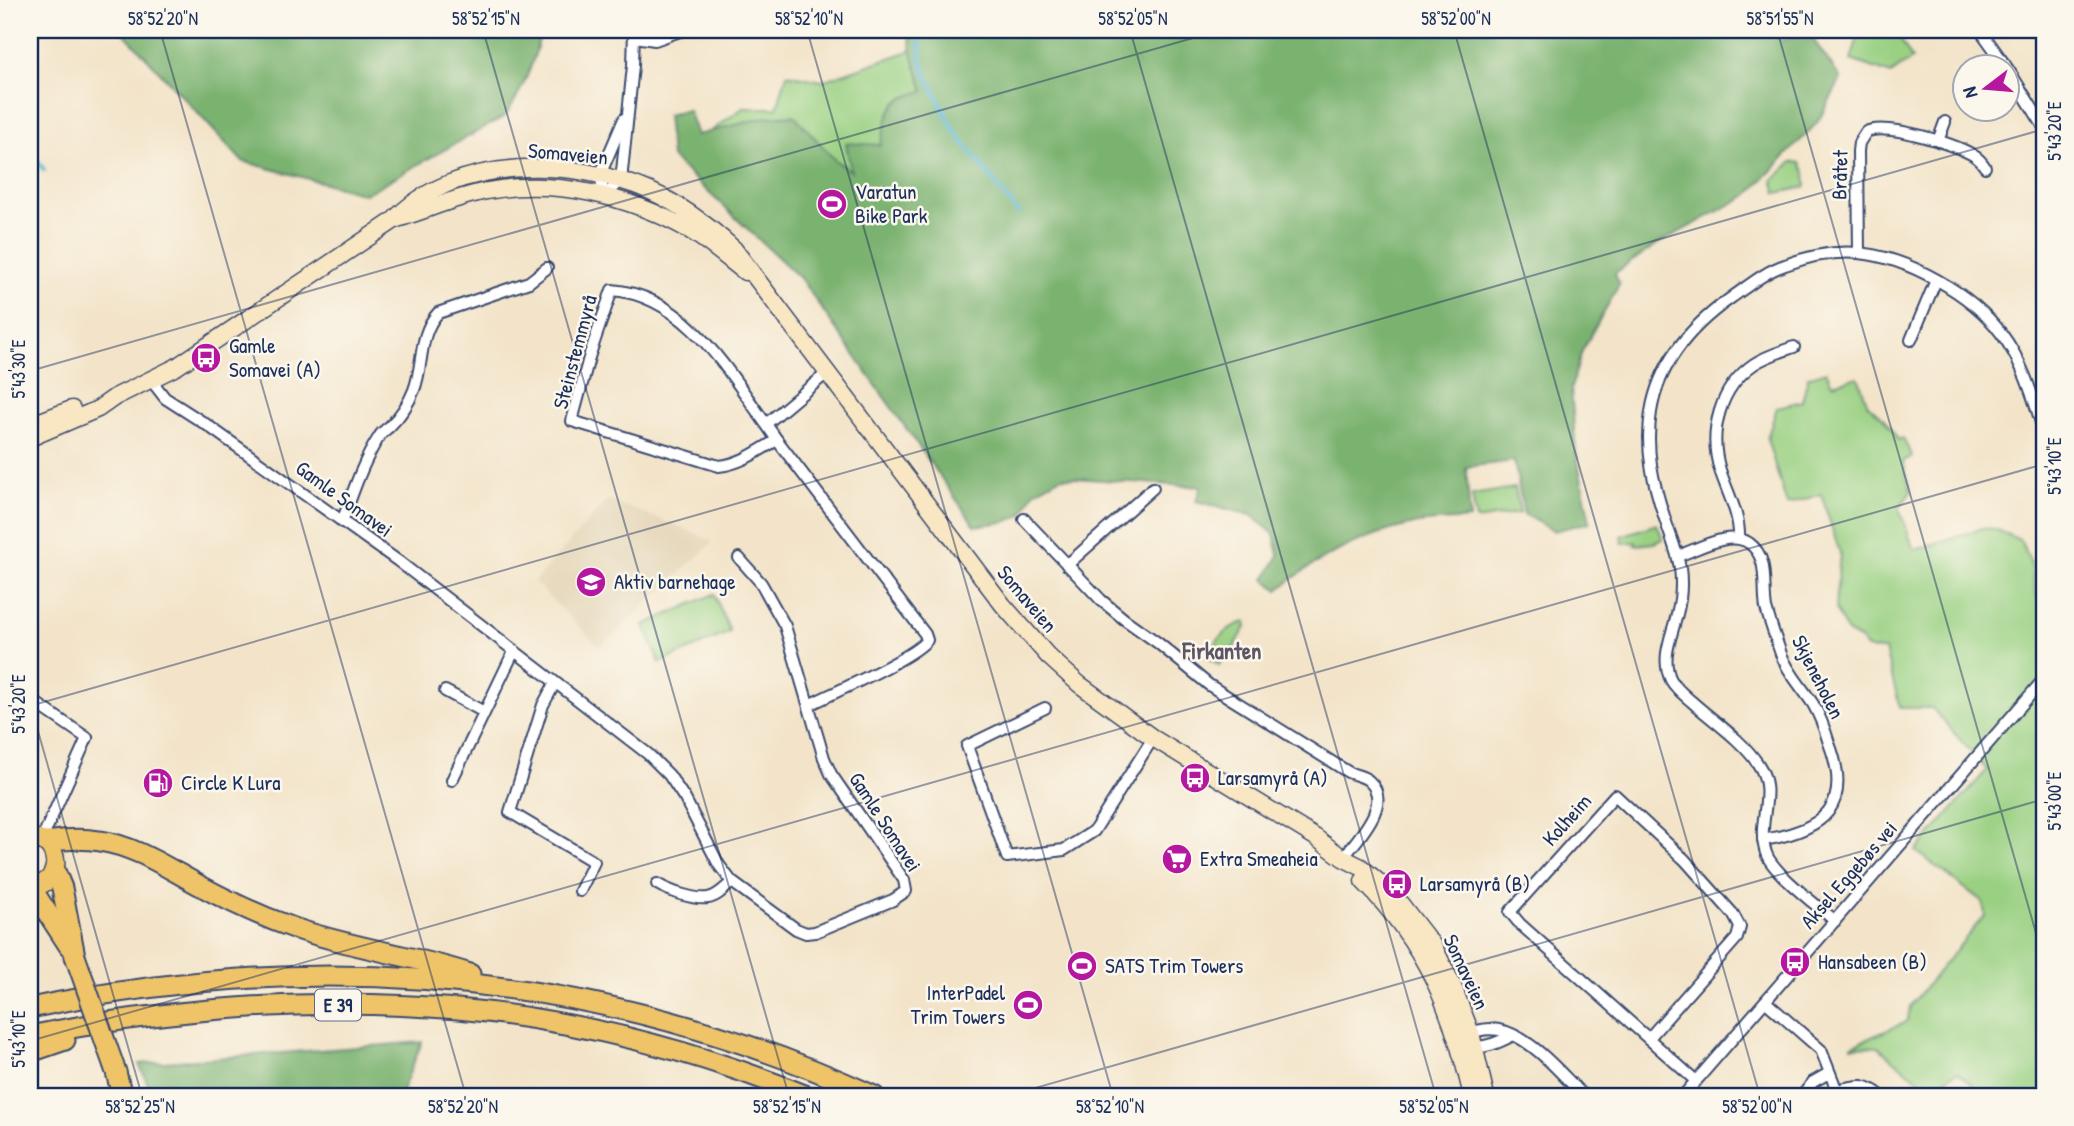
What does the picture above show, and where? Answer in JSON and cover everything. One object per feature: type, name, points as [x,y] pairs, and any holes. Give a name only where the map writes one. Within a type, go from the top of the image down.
[{"type":"highway","name":"E 39","points":[[37,836],[99,840],[120,845],[274,921],[330,939],[508,986],[637,1012],[714,1033],[784,1058],[874,1096]]},
{"type":"highway","points":[[55,871],[62,888],[75,956],[122,1096]]},
{"type":"highway","points":[[30,886],[48,910],[75,956]]},
{"type":"highway","name":"E 39","points":[[30,1008],[101,995],[193,984],[307,976],[396,977],[508,986]]},
{"type":"highway","name":"E 39","points":[[30,1036],[197,1012],[319,1005],[459,1009],[542,1021],[637,1040],[760,1078],[807,1096]]},
{"type":"highway","name":"E 39","points":[[30,1052],[133,1020]]},
{"type":"main road","name":"Somaveien","points":[[30,439],[98,409],[218,340],[393,221],[408,205],[424,194],[458,179],[483,173],[531,169],[570,170],[600,175],[650,191],[696,218],[734,249],[1003,606],[1048,656],[1079,684],[1153,738],[1315,837],[1343,858],[1388,908],[1419,949],[1468,1042],[1486,1096]]},
{"type":"main road","name":"Somaveien","points":[[393,221],[464,197],[507,188],[566,189],[604,196],[646,209],[690,231],[758,282]]},
{"type":"main road","name":"Somaveien","points":[[30,425],[94,401],[115,397]]},
{"type":"main road","points":[[30,886],[44,883],[55,871],[56,855],[37,836]]},
{"type":"main road","name":"Somaveien","points":[[1468,1042],[1472,1096]]},
{"type":"street","points":[[604,196],[621,181],[634,34],[655,40],[682,30]]},
{"type":"street","points":[[1983,34],[1996,52]]},
{"type":"street","points":[[2022,92],[2044,127]]},
{"type":"street","points":[[604,196],[600,175],[626,113]]},
{"type":"street","points":[[1937,141],[1945,122]]},
{"type":"street","name":"Bråtet","points":[[1859,253],[1858,151],[1862,137],[1872,129],[1937,141],[1973,155],[1985,167]]},
{"type":"street","points":[[1835,921],[1777,869],[1765,852],[1763,841],[1768,786],[1759,765],[1747,750],[1678,689],[1669,673],[1666,653],[1680,602],[1681,572],[1652,478],[1649,454],[1652,409],[1664,368],[1691,331],[1706,317],[1782,266],[1806,259],[1859,253],[1898,262],[1936,279],[1974,305],[1999,330],[2020,364],[2044,432]]},
{"type":"street","points":[[342,522],[369,452],[381,432],[388,429],[403,411],[414,391],[425,332],[430,322],[438,313],[529,282],[547,268]]},
{"type":"street","points":[[1911,340],[1936,279]]},
{"type":"street","name":"Steinstemmyrå","points":[[777,440],[732,465],[719,466],[572,421],[590,354],[612,290],[625,291],[655,303],[691,327],[723,365],[926,636],[927,640],[923,645],[809,705]]},
{"type":"street","points":[[1678,556],[1716,542],[1739,538],[1735,513],[1716,452],[1717,418],[1734,384],[1745,371],[1762,359],[1794,347]]},
{"type":"street","points":[[765,424],[827,373]]},
{"type":"street","name":"Gamle Somavei","points":[[151,380],[165,398],[398,561],[631,741],[669,775],[685,799],[719,865],[732,882],[796,929],[806,933],[893,900],[906,891],[904,880],[831,774],[788,636],[761,583],[739,558]]},
{"type":"street","points":[[1067,565],[1153,488]]},
{"type":"street","points":[[1024,519],[1101,600],[1209,685],[1348,772],[1368,780],[1377,792],[1378,802],[1371,821],[1343,858]]},
{"type":"street","name":"Skjeneholen","points":[[1739,538],[1753,546],[1762,559],[1766,608],[1784,660],[1818,715],[1838,776],[1837,797],[1823,817],[1794,832],[1763,841]]},
{"type":"street","points":[[452,780],[514,651]]},
{"type":"street","name":"Aksel Eggebøs vei","points":[[1683,1096],[2044,679]]},
{"type":"street","points":[[555,683],[543,705],[510,812],[594,862],[580,891]]},
{"type":"street","points":[[445,691],[484,712]]},
{"type":"street","points":[[30,699],[87,738],[37,836]]},
{"type":"street","points":[[1045,708],[967,746],[1007,857],[1064,850],[1094,831],[1153,738]]},
{"type":"street","name":"Kolheim","points":[[1649,1038],[1737,938],[1740,927],[1733,914],[1685,860],[1615,795],[1510,912],[1520,924],[1696,1081]]},
{"type":"street","points":[[657,884],[670,892],[707,898],[732,882]]},
{"type":"street","points":[[1766,1002],[1821,1050],[1838,1093],[1864,1085],[1871,1087],[1881,1096]]},
{"type":"street","points":[[1468,1042],[1488,1029],[1505,1030],[1538,1051],[1584,1096]]},
{"type":"street","points":[[1468,1042],[1493,1044],[1513,1035]]},
{"type":"street","points":[[1802,1096],[1813,1082],[1829,1073]]},
{"type":"shaded area","points":[[607,500],[684,528],[713,542],[600,647],[534,582]]},
{"type":"green space","points":[[121,30],[541,30],[527,75],[505,116],[365,194],[242,161]]},
{"type":"green space","points":[[908,30],[1771,30],[1782,41],[1808,32],[1841,79],[1818,122],[1748,195],[1659,243],[1615,273],[1619,285],[1582,351],[1571,388],[1576,452],[1590,522],[1554,531],[1524,514],[1514,461],[1466,467],[1470,519],[1417,523],[1374,535],[1308,568],[1278,590],[1265,579],[1279,555],[1274,534],[1251,515],[1196,501],[1201,487],[1061,477],[1034,492],[1022,515],[1005,522],[975,526],[800,278],[671,157],[667,115],[688,110],[697,135],[766,117],[794,115],[835,160],[851,171],[846,143],[880,145],[888,115],[896,103],[924,91]]},
{"type":"green space","points":[[1860,30],[1895,30],[1912,59],[1891,74],[1851,60]]},
{"type":"green space","name":"Varatun Bike Park","points":[[953,36],[911,259],[686,149],[743,108],[777,108],[787,74],[822,81]]},
{"type":"green space","points":[[1792,162],[1800,163],[1805,172],[1806,187],[1777,193],[1773,180]]},
{"type":"green space","points":[[1826,371],[1832,384],[1858,377],[1868,405],[1883,418],[1899,440],[1903,438],[1912,457],[1903,461],[1911,492],[1899,508],[1914,550],[1983,528],[1995,529],[2020,540],[2030,561],[2038,602],[2044,608],[2044,1096],[1985,1096],[1958,1072],[1932,1091],[1878,1047],[1851,1046],[1904,1023],[1908,1019],[1910,1006],[1985,915],[1983,902],[1916,851],[1987,770],[1932,708],[1900,708],[1885,650],[1865,647],[1863,641],[1848,633],[1835,609],[1840,553],[1821,494],[1787,505],[1767,439],[1777,407],[1802,401],[1808,377]]},
{"type":"green space","points":[[1515,488],[1520,513],[1476,520],[1472,495]]},
{"type":"green space","points":[[1657,524],[1663,539],[1635,545],[1636,542],[1622,543],[1621,536]]},
{"type":"green space","points":[[714,594],[730,632],[660,663],[644,625]]},
{"type":"green space","points":[[1246,622],[1247,625],[1233,649],[1228,650],[1219,665],[1207,657],[1222,635]]},
{"type":"green space","points":[[422,1042],[400,1096],[153,1096],[139,1064]]},
{"type":"waterway","points":[[920,35],[921,60],[925,73],[954,130],[1018,213]]},
{"type":"waterway","points":[[30,152],[44,170]]},
{"type":"place","name":"Varatun Bike Park","points":[[832,204]]},
{"type":"place","name":"Gamle Somavei (A)","points":[[206,358]]},
{"type":"place","name":"Aktiv barnehage","points":[[591,582]]},
{"type":"place","name":"Larsamyrå (A)","points":[[1195,778]]},
{"type":"place","name":"Circle K Lura","points":[[158,783]]},
{"type":"place","name":"Extra Smeaheia","points":[[1177,859]]},
{"type":"place","name":"Larsamyrå (B)","points":[[1397,884]]},
{"type":"place","name":"Hansabeen (B)","points":[[1795,962]]},
{"type":"place","name":"SATS Trim Towers","points":[[1082,966]]},
{"type":"place","name":"InterPadel Trim Towers","points":[[1028,1005]]},
{"type":"district","name":"Firkanten","points":[[1222,651]]}]
